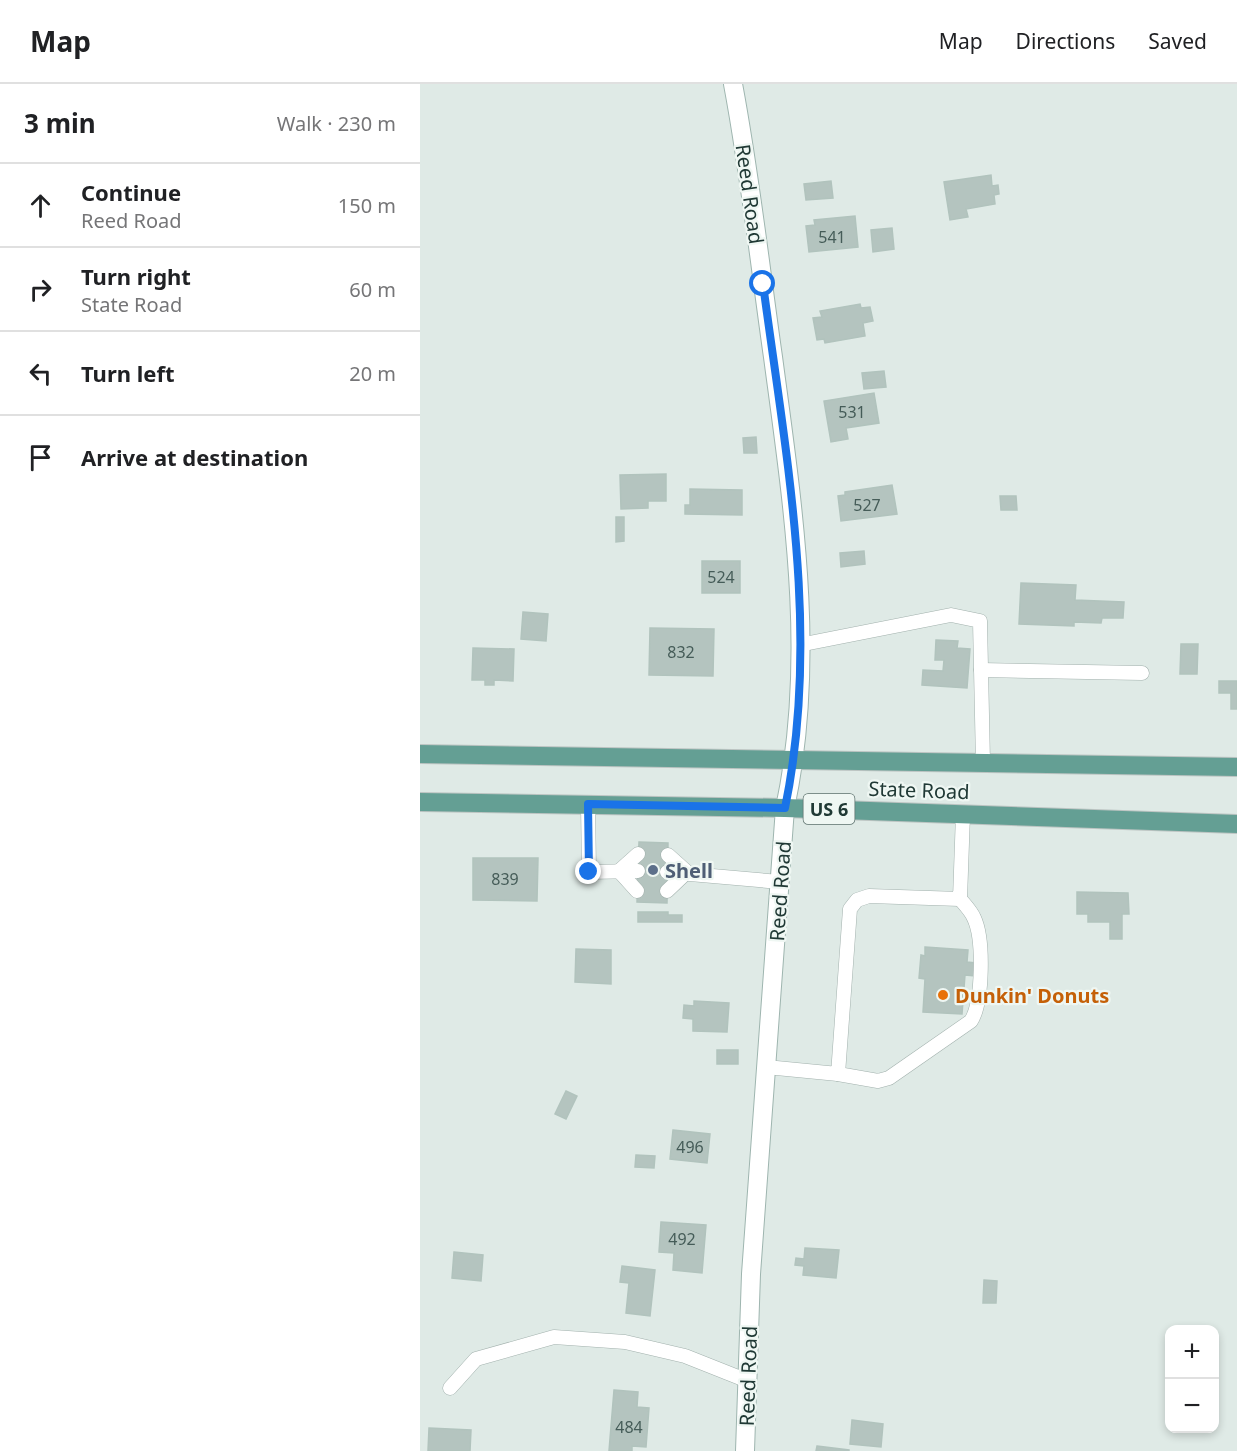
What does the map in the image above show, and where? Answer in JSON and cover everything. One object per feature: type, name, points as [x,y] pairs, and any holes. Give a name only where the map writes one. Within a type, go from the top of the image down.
[{"type":"main road","name":"State Road","points":[[420,754],[1237,766]]},
{"type":"main road","name":"State Road","points":[[420,802],[785,808],[1237,824]]},
{"type":"street","name":"Reed Road","points":[[733,84],[787,452],[799,569],[795,760],[785,808],[751,1274],[745,1451]]},
{"type":"lane","points":[[799,645],[951,615],[980,621],[983,763]]},
{"type":"lane","points":[[981,670],[1142,673]]},
{"type":"lane","points":[[588,804],[589,872],[638,871]]},
{"type":"lane","points":[[766,1067],[838,1074],[878,1082],[889,1078],[971,1021],[976,1011],[980,940],[974,916],[960,899],[963,814]]},
{"type":"lane","points":[[619,871],[638,854]]},
{"type":"lane","points":[[668,855],[687,872]]},
{"type":"lane","points":[[619,871],[637,891]]},
{"type":"lane","points":[[667,872],[780,882]]},
{"type":"lane","points":[[667,891],[687,872]]},
{"type":"lane","points":[[838,1074],[850,909],[857,900],[869,896],[960,899]]},
{"type":"lane","points":[[450,1388],[476,1359],[554,1337],[625,1342],[675,1353],[748,1381]]},
{"type":"building","points":[[991,175],[992,186],[998,185],[999,194],[994,195],[995,204],[966,209],[968,217],[950,220],[944,182]]},
{"type":"building","points":[[831,181],[833,198],[806,200],[804,184]]},
{"type":"building","points":[[855,216],[858,247],[809,252],[806,226],[815,225],[814,220]]},
{"type":"building","points":[[892,228],[894,249],[873,252],[871,230]]},
{"type":"building","points":[[860,304],[861,308],[870,307],[873,321],[863,323],[865,336],[825,343],[824,339],[817,340],[813,318],[822,317],[820,311]]},
{"type":"building","points":[[884,371],[886,387],[864,389],[862,373]]},
{"type":"building","points":[[874,393],[879,423],[846,428],[848,439],[831,442],[824,401]]},
{"type":"building","points":[[756,437],[757,453],[744,453],[743,438]]},
{"type":"building","points":[[666,474],[666,501],[648,501],[648,508],[621,509],[620,475]]},
{"type":"building","points":[[892,485],[897,514],[841,521],[838,496],[845,495],[845,492]]},
{"type":"building","points":[[690,489],[742,490],[742,515],[685,514],[685,505],[690,505]]},
{"type":"building","points":[[1000,496],[1016,496],[1017,510],[1001,510]]},
{"type":"building","points":[[616,517],[624,517],[624,541],[616,542]]},
{"type":"building","points":[[864,551],[865,564],[841,567],[840,553]]},
{"type":"building","points":[[702,561],[740,561],[740,593],[702,593]]},
{"type":"building","points":[[1021,583],[1076,585],[1075,600],[1124,602],[1123,618],[1102,618],[1101,623],[1074,622],[1074,626],[1019,624]]},
{"type":"building","points":[[523,612],[548,614],[546,641],[521,639]]},
{"type":"building","points":[[650,628],[714,629],[713,676],[649,675]]},
{"type":"building","points":[[936,640],[958,641],[957,648],[970,649],[967,688],[922,685],[923,670],[943,671],[944,660],[935,660]]},
{"type":"building","points":[[1181,644],[1198,644],[1197,674],[1180,674]]},
{"type":"building","points":[[473,648],[514,649],[513,681],[494,680],[494,685],[485,685],[485,680],[472,680]]},
{"type":"building","points":[[1219,681],[1237,681],[1237,709],[1231,709],[1231,693],[1219,693]]},
{"type":"building","points":[[639,842],[668,843],[667,903],[637,902]]},
{"type":"building","points":[[473,858],[538,858],[537,901],[473,900]]},
{"type":"building","points":[[1077,892],[1128,893],[1129,914],[1122,914],[1122,939],[1110,939],[1110,922],[1088,922],[1088,914],[1077,914]]},
{"type":"building","points":[[638,912],[668,912],[668,915],[682,915],[682,922],[638,922]]},
{"type":"building","name":"Dunkin' Donuts","points":[[925,947],[968,950],[967,962],[976,963],[975,976],[965,975],[962,1014],[923,1012],[925,979],[919,978],[921,955],[925,956]]},
{"type":"building","points":[[576,949],[611,950],[611,984],[575,982]]},
{"type":"building","points":[[694,1001],[729,1003],[727,1032],[693,1031],[693,1019],[683,1018],[684,1005],[694,1006]]},
{"type":"building","points":[[717,1050],[738,1050],[738,1064],[717,1064]]},
{"type":"building","points":[[566,1091],[577,1096],[566,1119],[555,1114]]},
{"type":"building","points":[[673,1130],[710,1134],[707,1163],[670,1159]]},
{"type":"building","points":[[636,1155],[655,1156],[654,1168],[635,1167]]},
{"type":"building","points":[[661,1222],[706,1225],[702,1273],[673,1270],[674,1253],[659,1252]]},
{"type":"building","points":[[805,1248],[839,1250],[836,1278],[803,1275],[804,1266],[795,1265],[796,1258],[804,1259]]},
{"type":"building","points":[[454,1252],[483,1255],[481,1281],[452,1278]]},
{"type":"building","points":[[622,1266],[655,1270],[650,1316],[626,1313],[629,1283],[620,1282]]},
{"type":"building","points":[[984,1280],[997,1281],[996,1303],[983,1303]]},
{"type":"building","points":[[614,1390],[638,1392],[637,1407],[649,1408],[646,1447],[632,1446],[632,1451],[609,1451]]},
{"type":"building","points":[[852,1420],[883,1424],[881,1447],[850,1444]]},
{"type":"building","points":[[429,1428],[471,1430],[470,1451],[428,1451]]},
{"type":"building","points":[[817,1446],[849,1450],[849,1451],[816,1451]]},
{"type":"place","name":"Shell","points":[[653,870]]},
{"type":"place","name":"Dunkin' Donuts","points":[[943,995]]},
{"type":"route","points":[[589,872],[588,804],[785,808],[795,760],[799,672],[799,569],[787,452],[763,284]]}]
